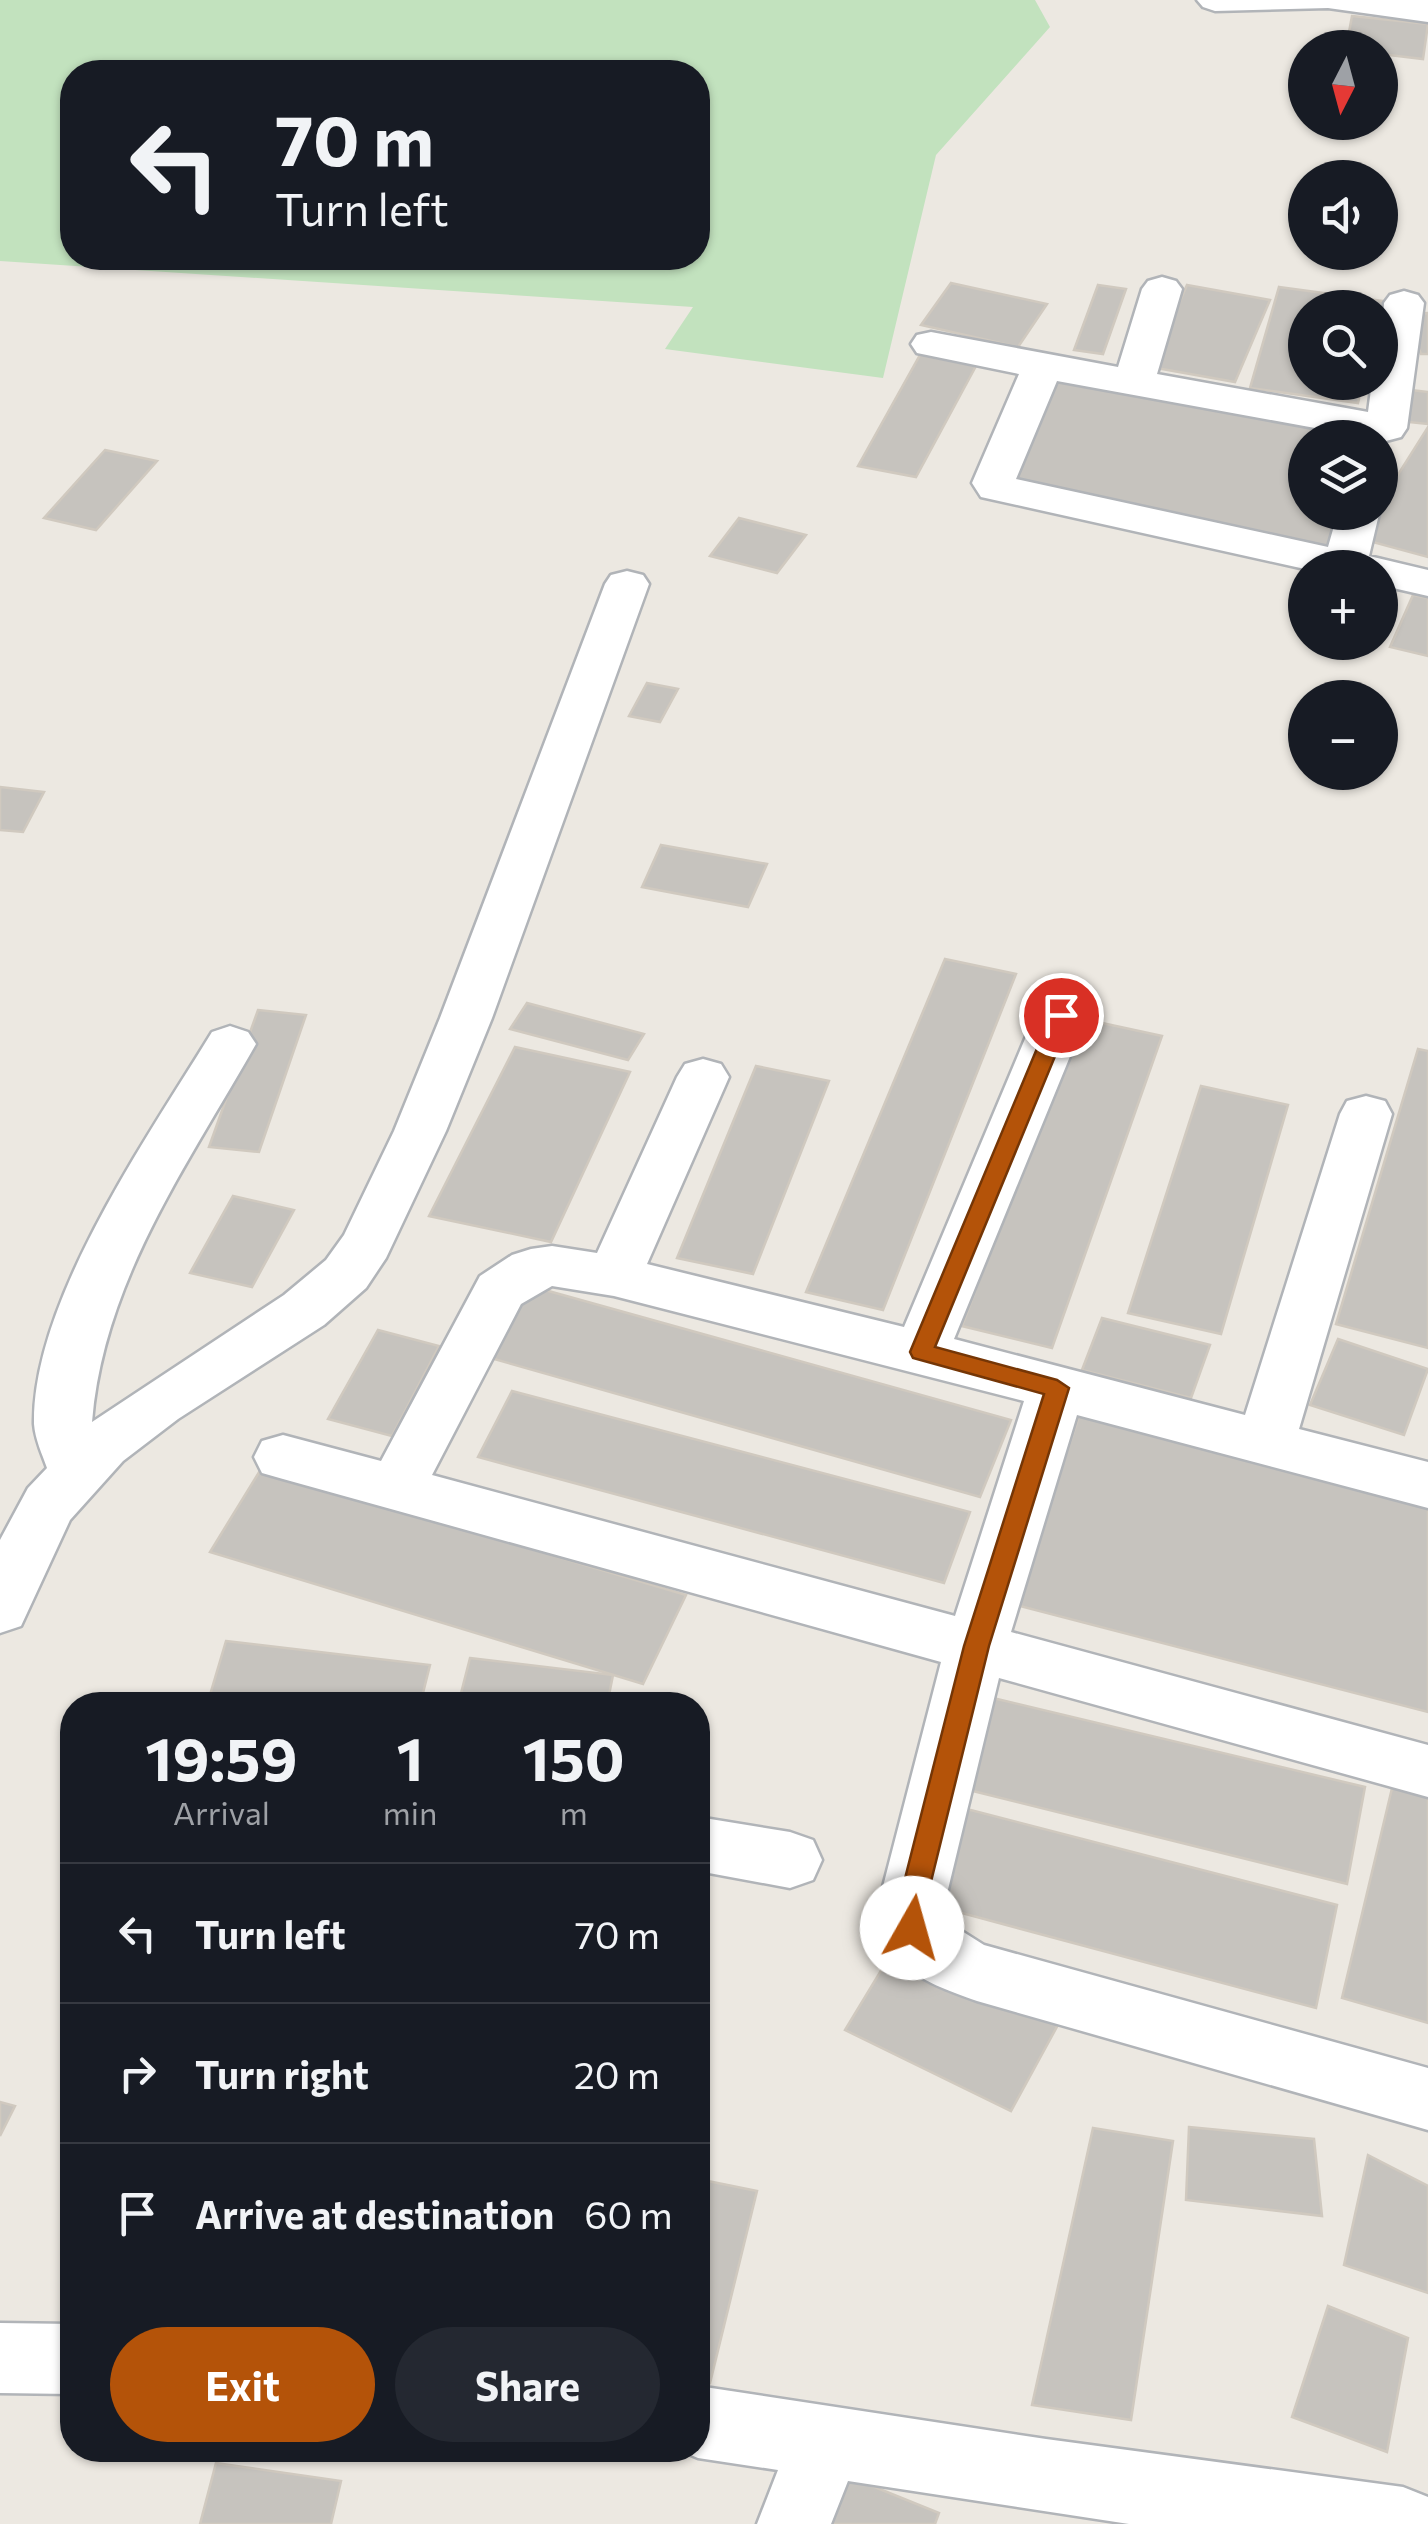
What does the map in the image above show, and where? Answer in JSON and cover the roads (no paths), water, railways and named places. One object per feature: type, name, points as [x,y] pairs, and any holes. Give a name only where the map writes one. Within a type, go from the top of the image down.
[{"type":"street","points":[[1215,0],[1318,0]]},
{"type":"street","points":[[1338,0],[1428,10]]},
{"type":"street","points":[[1134,383],[1162,289]]},
{"type":"street","points":[[1386,420],[1404,303]]},
{"type":"street","points":[[931,344],[1302,420]]},
{"type":"street","points":[[1042,366],[992,483],[996,488],[1288,551]]},
{"type":"street","points":[[1398,576],[1428,583]]},
{"type":"street","points":[[0,1609],[49,1504],[103,1445],[158,1404],[304,1310],[346,1274],[367,1244],[420,1131],[466,1018],[627,584]]},
{"type":"street","points":[[922,1352],[1061,1015]]},
{"type":"street","points":[[78,1474],[63,1427],[66,1381],[77,1334],[132,1216],[230,1044]]},
{"type":"street","points":[[614,1276],[703,1077]]},
{"type":"street","points":[[1266,1441],[1366,1114]]},
{"type":"street","points":[[396,1488],[500,1290],[530,1269],[552,1266],[614,1276],[922,1352],[1428,1485]]},
{"type":"street","points":[[1057,1388],[976,1646],[911,1906],[912,1928],[934,1954],[977,1972],[1428,2099]]},
{"type":"street","points":[[284,1458],[1428,1771]]},
{"type":"street","points":[[710,1846],[790,1860]]},
{"type":"street","points":[[0,2358],[60,2359]]},
{"type":"street","points":[[710,2424],[1382,2523]]},
{"type":"street","points":[[794,2524],[827,2440]]}]
